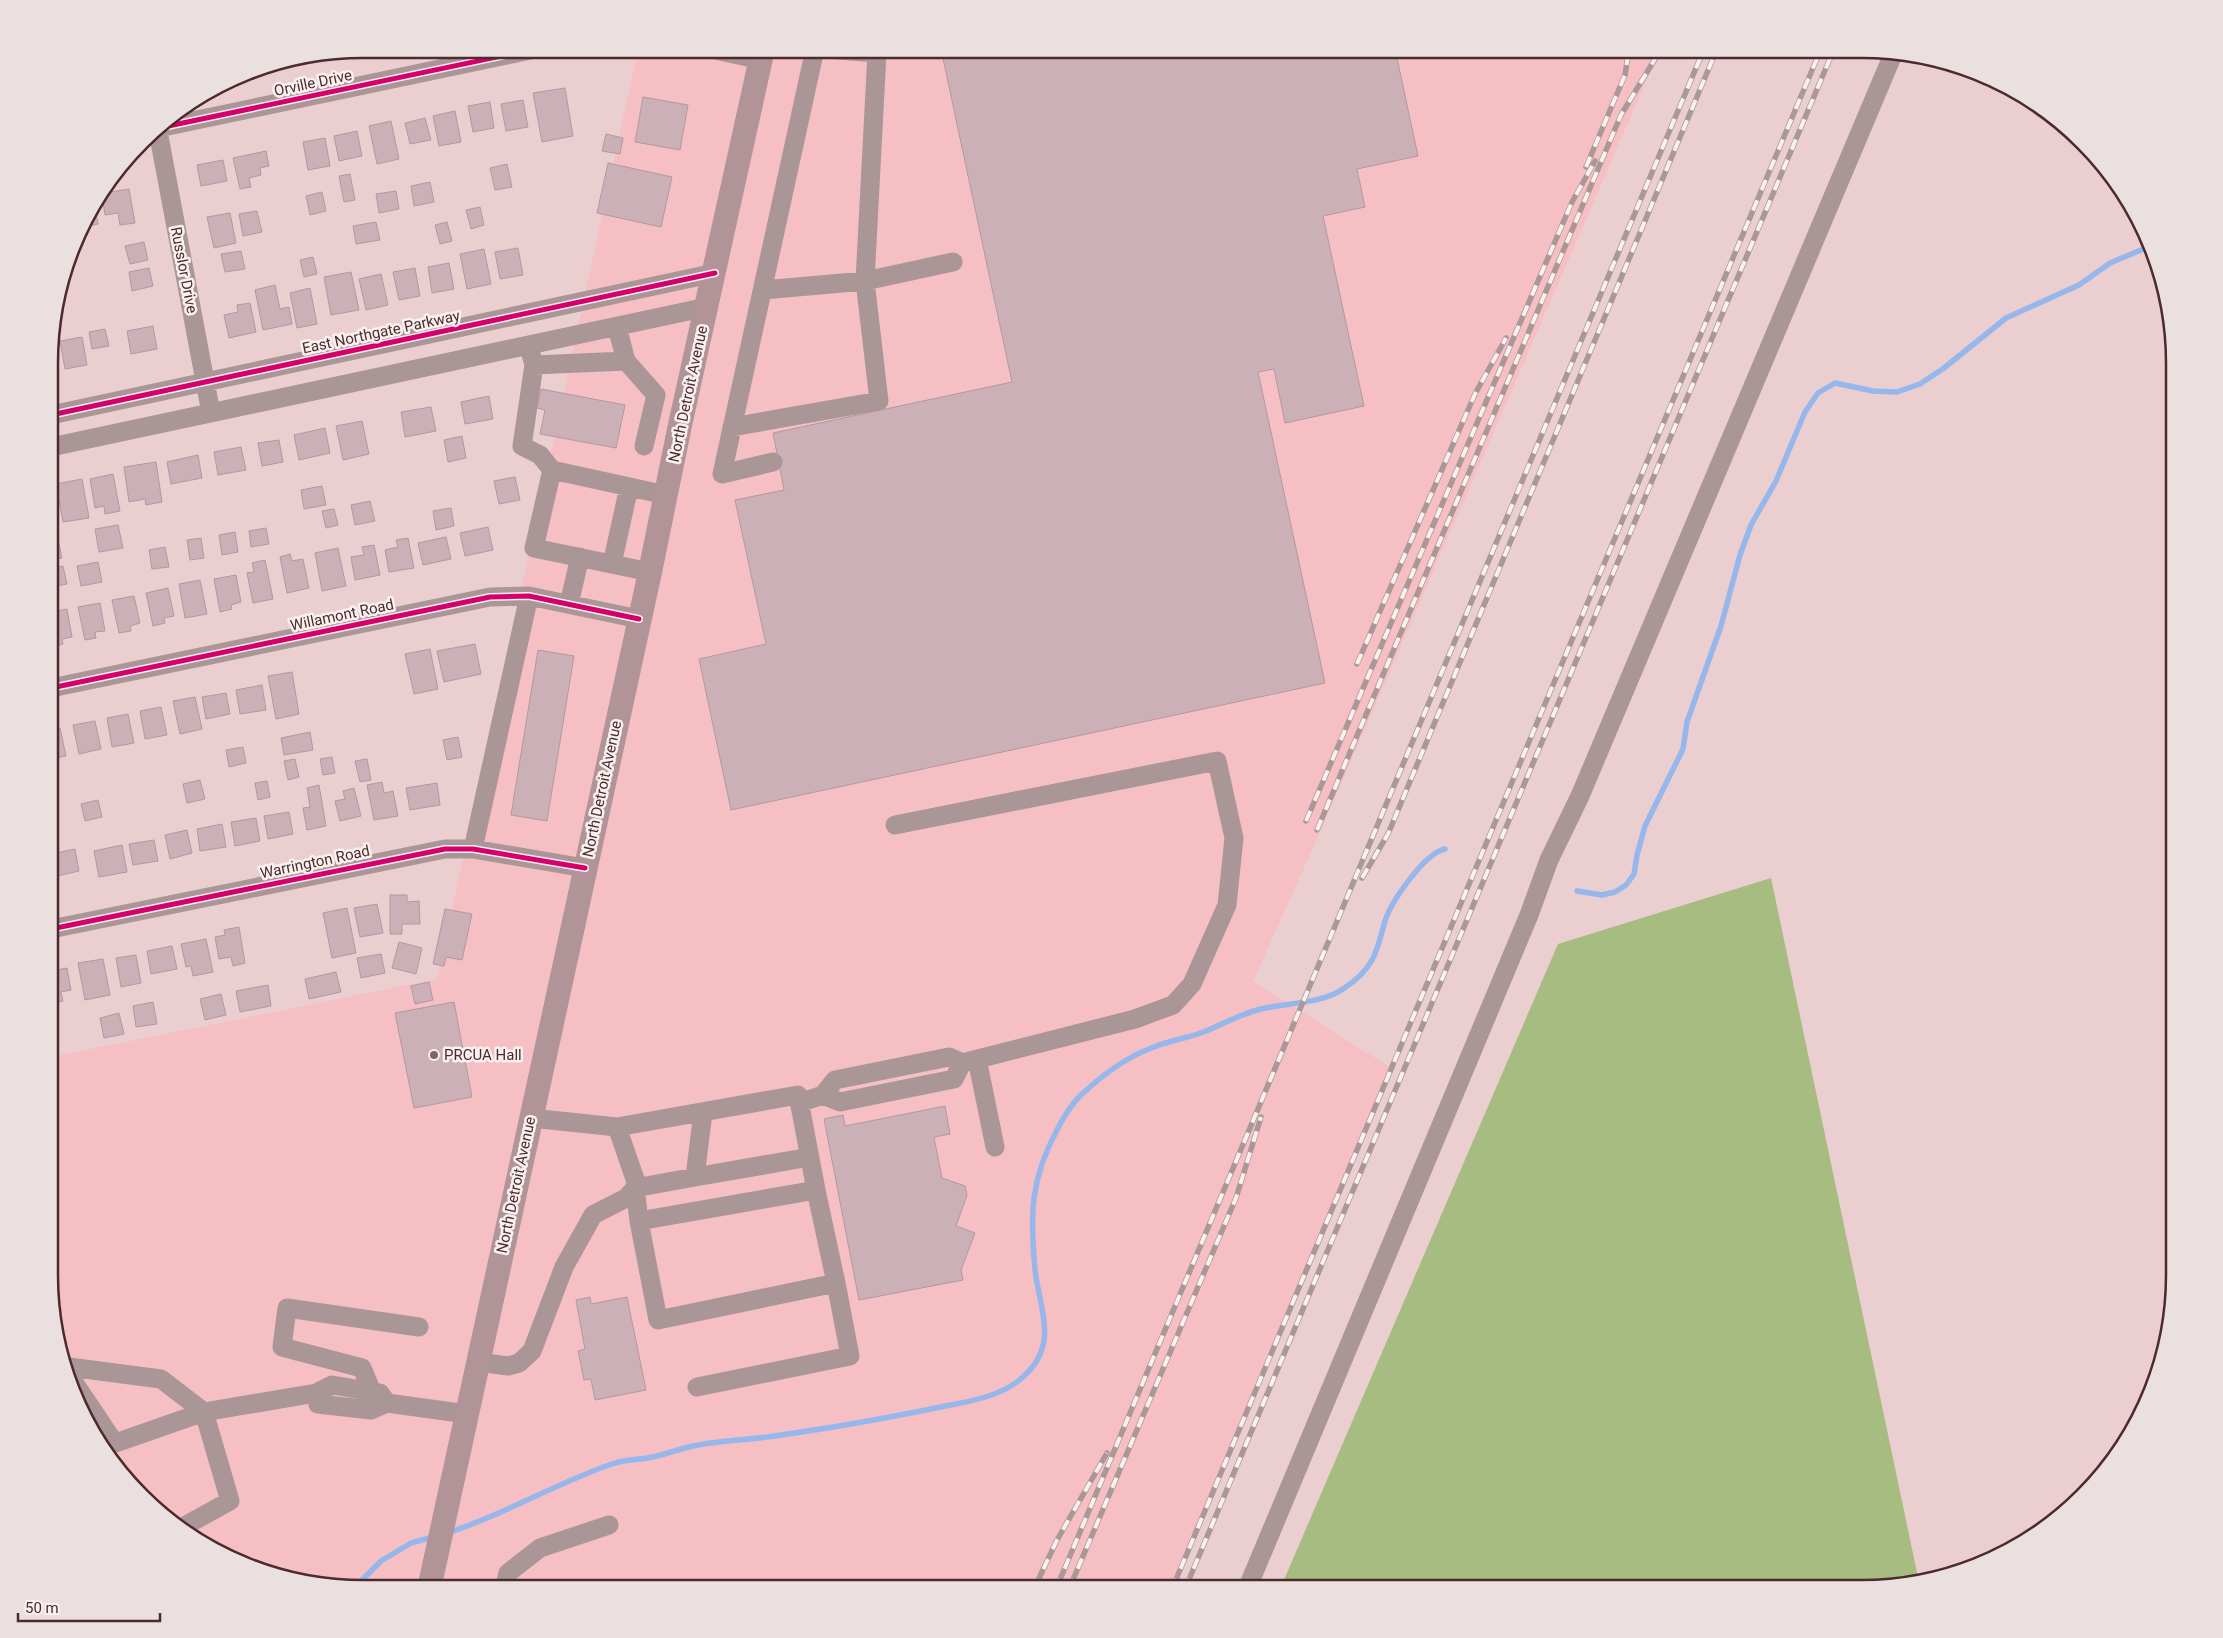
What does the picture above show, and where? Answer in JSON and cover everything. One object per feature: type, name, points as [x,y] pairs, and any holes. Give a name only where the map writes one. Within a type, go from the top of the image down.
[{"type":"main road","name":"North Detroit Avenue","points":[[431,1580],[761,58]]},
{"type":"street","name":"Orville Drive","points":[[171,125],[492,58]]},
{"type":"street","points":[[773,462],[722,474],[813,58]]},
{"type":"street","points":[[732,427],[879,401],[865,281],[878,58]]},
{"type":"street","points":[[1251,1580],[1526,924],[1549,860],[1584,787],[1891,59]]},
{"type":"street","name":"Russlor Drive","points":[[158,136],[211,414]]},
{"type":"street","points":[[763,290],[865,281],[953,262]]},
{"type":"street","name":"East Northgate Parkway","points":[[58,414],[715,273]]},
{"type":"street","points":[[58,446],[707,307]]},
{"type":"street","points":[[617,326],[626,362],[656,394],[644,446]]},
{"type":"street","points":[[529,345],[534,364],[522,446],[540,455],[552,470],[666,495]]},
{"type":"street","points":[[534,364],[626,362]]},
{"type":"street","points":[[651,418],[680,425]]},
{"type":"street","points":[[552,470],[534,548],[650,572]]},
{"type":"street","points":[[612,564],[629,487]]},
{"type":"street","points":[[569,604],[580,557]]},
{"type":"street","points":[[473,849],[528,596]]},
{"type":"street","name":"Willamont Road","points":[[58,687],[490,597],[528,596],[639,619]]},
{"type":"street","points":[[799,1103],[823,1095],[840,1102],[954,1079],[970,1061],[1135,1019],[1173,1005],[1192,984],[1227,905],[1234,838],[1217,761],[895,826]]},
{"type":"street","name":"Warrington Road","points":[[58,928],[445,849],[473,849],[585,868]]},
{"type":"street","points":[[970,1061],[996,1147]]},
{"type":"street","points":[[531,1118],[617,1127],[798,1095],[850,1356],[697,1387]]},
{"type":"street","points":[[695,1177],[703,1112]]},
{"type":"street","points":[[617,1127],[636,1182],[639,1221],[658,1320],[836,1283]]},
{"type":"street","points":[[478,1362],[508,1366],[519,1363],[532,1351],[564,1267],[593,1215],[626,1198],[635,1188],[810,1157]]},
{"type":"street","points":[[639,1221],[816,1190]]},
{"type":"street","points":[[379,1398],[362,1368],[282,1347],[287,1308],[420,1327]]},
{"type":"street","points":[[72,1368],[161,1379],[204,1412],[230,1501],[187,1525]]},
{"type":"street","points":[[86,1405],[109,1445],[204,1412],[316,1393],[318,1404],[371,1410],[379,1398]]},
{"type":"street","points":[[379,1398],[467,1414]]},
{"type":"street","points":[[506,1580],[508,1573],[540,1548],[609,1525]]},
{"type":"shaded area","points":[[636,58],[1656,58],[1321,830],[1253,981],[1391,1068],[1176,1580],[342,1580],[303,1575],[246,1557],[210,1540],[161,1505],[133,1477],[98,1428],[74,1374],[63,1335],[58,1296],[58,1056],[437,979]]},
{"type":"green space","points":[[1771,878],[1918,1575],[1881,1580],[1284,1580],[1558,944]]},
{"type":"building","points":[[943,58],[1397,58],[1418,156],[1357,169],[1365,207],[1323,216],[1364,406],[1285,423],[1274,369],[1258,372],[1325,683],[731,810],[699,659],[766,644],[735,500],[784,490],[773,433],[1012,382]]},
{"type":"building","points":[[565,88],[573,136],[542,142],[533,93]]},
{"type":"building","points":[[643,97],[688,105],[680,150],[635,142]]},
{"type":"building","points":[[523,100],[528,127],[506,131],[501,104]]},
{"type":"building","points":[[490,102],[494,128],[473,132],[468,106]]},
{"type":"building","points":[[455,111],[461,142],[439,146],[433,116]]},
{"type":"building","points":[[425,118],[431,140],[410,144],[405,123]]},
{"type":"building","points":[[391,121],[399,159],[377,164],[369,126]]},
{"type":"building","points":[[357,131],[362,156],[339,161],[334,136]]},
{"type":"building","points":[[606,134],[623,138],[620,154],[602,151]]},
{"type":"building","points":[[325,138],[330,166],[308,170],[303,142]]},
{"type":"building","points":[[266,151],[269,166],[260,168],[261,175],[249,178],[251,187],[240,189],[233,158]]},
{"type":"building","points":[[223,160],[227,181],[201,186],[197,165]]},
{"type":"building","points":[[608,163],[672,177],[661,227],[597,213]]},
{"type":"building","points":[[507,164],[512,187],[495,190],[490,168]]},
{"type":"building","points":[[350,174],[355,200],[344,202],[339,176]]},
{"type":"building","points":[[430,182],[434,202],[414,206],[411,186]]},
{"type":"building","points":[[129,189],[135,223],[120,225],[118,213],[105,215],[103,202],[110,192]]},
{"type":"building","points":[[396,191],[399,209],[379,213],[376,194]]},
{"type":"building","points":[[322,192],[326,211],[310,215],[306,196]]},
{"type":"building","points":[[480,207],[484,225],[471,229],[466,210]]},
{"type":"building","points":[[257,211],[262,232],[243,236],[239,214]]},
{"type":"building","points":[[96,213],[98,224],[90,226]]},
{"type":"building","points":[[230,213],[236,243],[214,248],[207,217]]},
{"type":"building","points":[[376,222],[380,240],[356,244],[353,226]]},
{"type":"building","points":[[447,222],[452,241],[440,244],[435,225]]},
{"type":"building","points":[[144,242],[148,260],[130,264],[125,246]]},
{"type":"building","points":[[518,248],[523,275],[500,279],[495,252]]},
{"type":"building","points":[[484,249],[491,284],[467,289],[460,254]]},
{"type":"building","points":[[241,251],[245,269],[225,272],[221,254]]},
{"type":"building","points":[[313,257],[317,274],[304,277],[300,260]]},
{"type":"building","points":[[449,263],[454,289],[432,293],[428,267]]},
{"type":"building","points":[[149,268],[153,286],[132,291],[129,272]]},
{"type":"building","points":[[415,268],[420,296],[399,300],[393,272]]},
{"type":"building","points":[[351,272],[359,310],[331,315],[324,277]]},
{"type":"building","points":[[381,274],[388,305],[366,310],[359,279]]},
{"type":"building","points":[[275,285],[280,309],[289,307],[292,324],[263,330],[255,290]]},
{"type":"building","points":[[310,288],[317,324],[297,328],[290,293]]},
{"type":"building","points":[[250,303],[256,332],[229,338],[224,315],[238,312],[237,305]]},
{"type":"building","points":[[153,326],[157,349],[131,354],[127,331]]},
{"type":"building","points":[[105,329],[109,346],[92,349],[89,332]]},
{"type":"building","points":[[82,337],[87,365],[65,369],[60,341]]},
{"type":"building","points":[[541,389],[625,405],[616,448],[540,434],[545,410],[537,408]]},
{"type":"building","points":[[489,396],[493,419],[465,424],[461,402]]},
{"type":"building","points":[[431,407],[436,431],[405,437],[401,412]]},
{"type":"building","points":[[362,421],[369,454],[343,460],[336,426]]},
{"type":"building","points":[[325,428],[330,453],[299,460],[294,435]]},
{"type":"building","points":[[462,436],[466,458],[448,462],[444,440]]},
{"type":"building","points":[[279,440],[283,462],[262,466],[258,443]]},
{"type":"building","points":[[241,447],[246,470],[218,475],[214,452]]},
{"type":"building","points":[[198,455],[202,478],[171,484],[167,462]]},
{"type":"building","points":[[156,462],[162,502],[146,505],[145,499],[129,502],[124,467]]},
{"type":"building","points":[[113,474],[120,511],[105,514],[104,506],[95,508],[90,479]]},
{"type":"building","points":[[515,477],[520,500],[499,504],[494,481]]},
{"type":"building","points":[[82,479],[89,518],[63,522],[58,484]]},
{"type":"building","points":[[322,486],[326,505],[304,509],[301,490]]},
{"type":"building","points":[[370,501],[375,521],[355,525],[351,505]]},
{"type":"building","points":[[451,508],[454,526],[436,530],[433,511]]},
{"type":"building","points":[[334,509],[338,525],[326,528],[322,511]]},
{"type":"building","points":[[118,525],[123,548],[99,552],[95,529]]},
{"type":"building","points":[[488,527],[493,550],[465,556],[460,533]]},
{"type":"building","points":[[266,528],[269,544],[251,547],[249,531]]},
{"type":"building","points":[[235,532],[238,552],[222,555],[219,535]]},
{"type":"building","points":[[446,537],[451,559],[423,565],[418,543]]},
{"type":"building","points":[[201,538],[204,558],[190,560],[187,540]]},
{"type":"building","points":[[408,538],[414,568],[389,572],[385,550],[398,547],[396,540]]},
{"type":"building","points":[[58,540],[62,558],[58,559]]},
{"type":"building","points":[[374,545],[380,575],[355,580],[351,557],[364,555],[362,547]]},
{"type":"building","points":[[165,547],[169,567],[152,569],[149,550]]},
{"type":"building","points":[[338,548],[346,586],[322,591],[315,553]]},
{"type":"building","points":[[290,554],[292,561],[303,559],[309,588],[287,593],[280,557]]},
{"type":"building","points":[[265,560],[273,599],[253,603],[247,573],[254,572],[252,563]]},
{"type":"building","points":[[98,562],[102,582],[81,586],[77,566]]},
{"type":"building","points":[[63,566],[67,584],[58,586],[58,567]]},
{"type":"building","points":[[236,575],[241,602],[231,605],[232,609],[220,612],[214,579]]},
{"type":"building","points":[[200,580],[207,614],[185,618],[179,584]]},
{"type":"building","points":[[168,588],[174,616],[164,618],[165,623],[153,626],[146,593]]},
{"type":"building","points":[[134,596],[140,623],[130,626],[131,631],[119,633],[112,600]]},
{"type":"building","points":[[100,603],[105,631],[95,632],[96,638],[85,640],[78,607]]},
{"type":"building","points":[[67,609],[72,637],[62,639],[63,644],[58,645],[58,611]]},
{"type":"building","points":[[475,644],[481,674],[444,682],[437,651]]},
{"type":"building","points":[[430,649],[438,689],[414,694],[405,654]]},
{"type":"building","points":[[538,650],[574,656],[547,821],[511,815]]},
{"type":"building","points":[[292,672],[299,714],[276,719],[268,676]]},
{"type":"building","points":[[262,685],[266,710],[240,714],[236,690]]},
{"type":"building","points":[[226,693],[230,714],[206,719],[202,697]]},
{"type":"building","points":[[195,697],[202,729],[180,734],[173,701]]},
{"type":"building","points":[[161,707],[167,735],[145,739],[140,711]]},
{"type":"building","points":[[128,714],[134,743],[112,747],[107,718]]},
{"type":"building","points":[[95,721],[101,749],[79,754],[73,725]]},
{"type":"building","points":[[58,728],[60,728],[66,756],[58,758]]},
{"type":"building","points":[[310,732],[313,750],[284,755],[281,738]]},
{"type":"building","points":[[458,737],[462,757],[447,760],[443,740]]},
{"type":"building","points":[[243,747],[246,763],[229,767],[226,750]]},
{"type":"building","points":[[332,757],[335,773],[323,775],[320,759]]},
{"type":"building","points":[[295,759],[299,777],[288,780],[284,761]]},
{"type":"building","points":[[367,759],[371,780],[360,782],[355,761]]},
{"type":"building","points":[[200,780],[205,799],[187,803],[183,784]]},
{"type":"building","points":[[267,781],[270,797],[258,800],[255,783]]},
{"type":"building","points":[[382,782],[384,793],[393,791],[398,816],[374,820],[367,785]]},
{"type":"building","points":[[437,783],[440,805],[410,810],[406,788]]},
{"type":"building","points":[[319,785],[326,826],[307,830],[303,808],[310,807],[307,788]]},
{"type":"building","points":[[354,788],[361,816],[340,821],[335,801],[345,799],[343,791]]},
{"type":"building","points":[[98,800],[102,817],[85,821],[81,804]]},
{"type":"building","points":[[289,812],[293,834],[268,839],[264,816]]},
{"type":"building","points":[[256,818],[260,841],[235,846],[231,822]]},
{"type":"building","points":[[222,824],[226,847],[200,851],[197,829]]},
{"type":"building","points":[[187,830],[192,853],[170,859],[165,835]]},
{"type":"building","points":[[154,840],[158,861],[133,865],[129,844]]},
{"type":"building","points":[[122,845],[127,872],[99,877],[94,851]]},
{"type":"building","points":[[75,849],[79,871],[58,876],[58,853]]},
{"type":"building","points":[[390,895],[407,895],[407,902],[419,901],[420,924],[402,924],[402,934],[390,934]]},
{"type":"building","points":[[377,904],[383,933],[360,937],[354,908]]},
{"type":"building","points":[[347,908],[356,953],[332,958],[323,913]]},
{"type":"building","points":[[445,909],[472,914],[462,960],[446,957],[444,966],[433,964]]},
{"type":"building","points":[[239,927],[245,963],[233,966],[231,957],[219,959],[215,937],[225,935],[224,930]]},
{"type":"building","points":[[206,939],[213,972],[193,976],[191,966],[186,967],[181,944]]},
{"type":"building","points":[[399,942],[422,948],[416,974],[392,968]]},
{"type":"building","points":[[172,946],[177,969],[151,974],[147,951]]},
{"type":"building","points":[[381,954],[385,973],[361,978],[357,958]]},
{"type":"building","points":[[136,955],[141,983],[121,987],[116,958]]},
{"type":"building","points":[[103,959],[110,995],[85,1000],[78,963]]},
{"type":"building","points":[[67,968],[71,990],[61,992],[63,1001],[58,1002],[58,970]]},
{"type":"building","points":[[336,972],[341,992],[309,999],[305,979]]},
{"type":"building","points":[[429,982],[433,1000],[415,1004],[411,986]]},
{"type":"building","points":[[268,985],[271,1006],[240,1012],[236,991]]},
{"type":"building","points":[[221,994],[226,1015],[205,1020],[200,999]]},
{"type":"building","points":[[153,1002],[157,1024],[136,1027],[133,1006]]},
{"type":"building","name":"PRCUA Hall","points":[[454,1002],[472,1097],[414,1108],[395,1013]]},
{"type":"building","points":[[119,1013],[124,1034],[104,1038],[100,1018]]},
{"type":"building","points":[[945,1106],[950,1134],[934,1137],[942,1178],[965,1186],[967,1195],[956,1226],[975,1233],[961,1270],[963,1280],[859,1300],[824,1119],[843,1115],[845,1126]]},
{"type":"building","points":[[590,1297],[591,1304],[627,1297],[646,1390],[595,1400],[591,1379],[584,1380],[578,1351],[585,1349],[576,1300]]},
{"type":"waterway","points":[[1577,891],[1602,895],[1615,892],[1626,885],[1634,874],[1645,826],[1683,749],[1687,722],[1721,626],[1740,555],[1751,525],[1776,481],[1805,412],[1818,393],[1835,383],[1873,391],[1897,392],[1920,384],[1944,368],[2006,318],[2079,285],[2110,263],[2143,249]]},
{"type":"waterway","points":[[447,1533],[468,1526],[571,1480],[617,1462],[653,1457],[704,1444],[770,1437],[875,1420],[982,1398],[1006,1389],[1026,1374],[1036,1362],[1042,1349],[1044,1337],[1043,1311],[1037,1284],[1033,1250],[1034,1198],[1041,1165],[1048,1148],[1073,1104],[1105,1074],[1144,1051],[1200,1033],[1250,1012],[1324,998],[1347,986],[1363,972],[1372,960],[1385,921],[1402,890],[1428,859],[1445,849]]},
{"type":"waterway","points":[[362,1580],[381,1561],[411,1543],[433,1537]]},
{"type":"railway","points":[[1586,167],[1625,75],[1628,58]]},
{"type":"railway","points":[[1317,830],[1621,115],[1656,58]]},
{"type":"railway","points":[[1060,1580],[1700,58]]},
{"type":"railway","points":[[1362,878],[1388,834],[1713,58]]},
{"type":"railway","points":[[1176,1580],[1817,58]]},
{"type":"railway","points":[[1189,1580],[1830,58]]},
{"type":"railway","points":[[1306,821],[1572,202],[1595,161]]},
{"type":"railway","points":[[1357,664],[1475,394],[1506,338]]},
{"type":"railway","points":[[1073,1580],[1236,1198],[1261,1117]]},
{"type":"railway","points":[[1038,1580],[1057,1540],[1107,1453]]},
{"type":"cycle path","points":[[170,126],[492,58]]},
{"type":"cycle path","points":[[58,414],[715,273]]},
{"type":"cycle path","points":[[58,687],[490,597],[529,596],[639,619]]},
{"type":"cycle path","points":[[58,928],[445,849],[473,849],[585,868]]},
{"type":"place","name":"PRCUA Hall","points":[[434,1055]]}]
